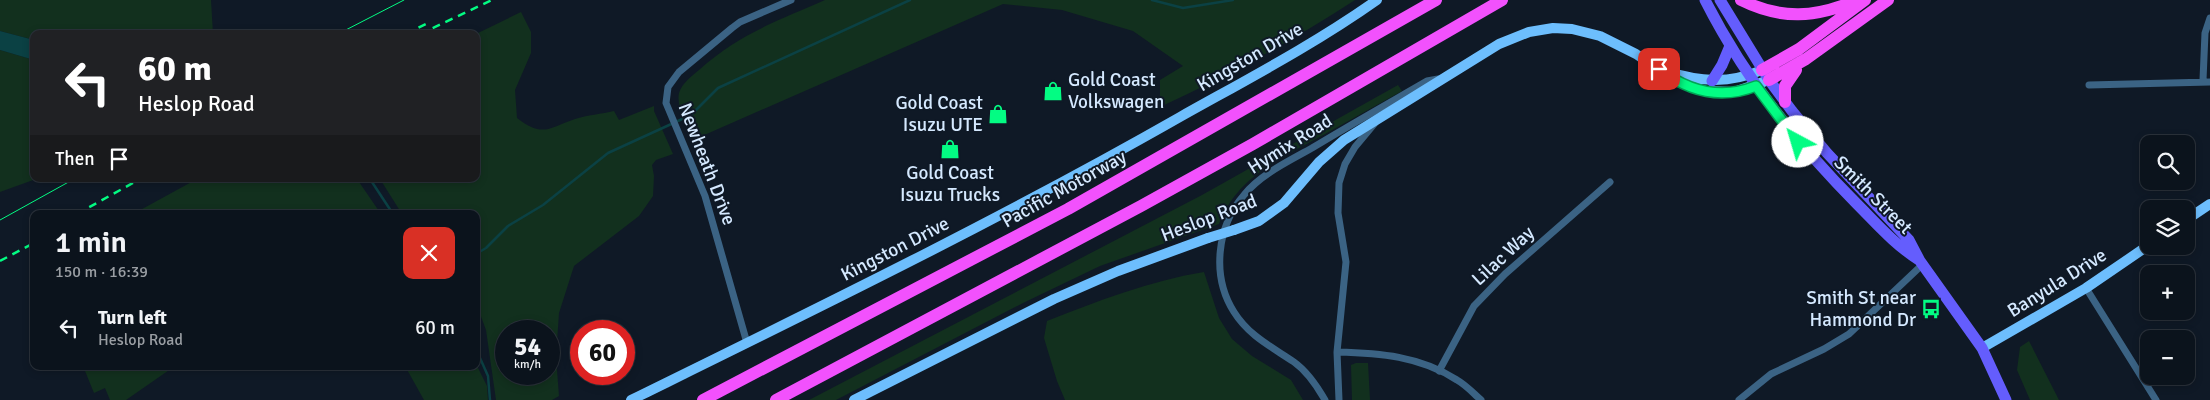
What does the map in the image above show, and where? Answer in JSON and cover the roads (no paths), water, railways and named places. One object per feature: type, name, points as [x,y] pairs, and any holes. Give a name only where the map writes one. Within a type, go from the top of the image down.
[{"type":"highway","name":"Pacific Motorway","points":[[703,400],[1068,209],[1436,0]]},
{"type":"highway","points":[[776,400],[1133,211],[1502,0]]},
{"type":"highway","points":[[1741,0],[1773,12],[1798,15],[1835,9],[1856,0]]},
{"type":"highway","points":[[1766,75],[1865,0]]},
{"type":"highway","points":[[1784,102],[1786,82],[1806,59],[1888,0]]},
{"type":"highway","points":[[1766,75],[1806,59]]},
{"type":"main road","name":"Smith Street","points":[[1705,0],[1748,76],[1791,133],[1826,174],[1902,249],[1922,262]]},
{"type":"main road","name":"Smith Street","points":[[1720,0],[1784,102],[1827,153],[1909,240],[1922,262],[1982,348],[2006,400]]},
{"type":"main road","points":[[1712,81],[1722,65],[1730,46]]},
{"type":"street","name":"Newheath Drive","points":[[747,343],[705,196],[666,103],[668,87],[679,72],[740,22],[791,0]]},
{"type":"street","name":"Kingston Drive","points":[[631,400],[1082,173],[1285,57],[1377,0]]},
{"type":"street","points":[[2089,85],[2206,81],[2205,33],[2210,18]]},
{"type":"street","name":"Heslop Road","points":[[854,400],[1054,299],[1118,271],[1259,220],[1272,212],[1298,189],[1329,151],[1353,134],[1507,40],[1529,32],[1553,28],[1572,29],[1600,36],[1659,69],[1675,81],[1705,91],[1726,93],[1756,86],[1766,75]]},
{"type":"street","name":"Heslop Road","points":[[1659,69],[1687,78],[1712,81],[1766,75]]},
{"type":"street","name":"Hymix Road","points":[[1325,400],[1312,379],[1301,368],[1257,338],[1241,322],[1231,307],[1224,288],[1219,258],[1229,219],[1244,194],[1269,173],[1427,81],[1448,76]]},
{"type":"street","name":"Hymix Road","points":[[1340,400],[1337,352],[1346,262],[1338,213],[1339,183],[1355,147],[1377,121]]},
{"type":"street","name":"Lilac Way","points":[[1439,370],[1474,306],[1505,274],[1610,182]]},
{"type":"street","points":[[2195,214],[2210,204]]},
{"type":"street","name":"Banyula Drive","points":[[1982,348],[2086,288],[2140,251]]},
{"type":"street","points":[[1739,400],[1771,374],[1824,349],[1849,334],[1922,262]]},
{"type":"street","points":[[2086,288],[2156,400]]},
{"type":"street","points":[[1337,352],[1386,354],[1430,366],[1458,380],[1481,400]]},
{"type":"waterway","points":[[480,252],[508,226],[543,205],[608,153],[691,115],[718,88],[910,0]]},
{"type":"waterway","points":[[1152,0],[1183,8],[1233,0]]},
{"type":"waterway","points":[[372,182],[390,210]]},
{"type":"waterway","points":[[480,358],[488,376],[490,400]]},
{"type":"tram line","points":[[346,30],[404,0]]},
{"type":"tram line","points":[[0,220],[69,182]]},
{"type":"railway","points":[[428,30],[492,0]]},
{"type":"railway","points":[[414,30],[426,24]]},
{"type":"railway","points":[[84,210],[135,182]]},
{"type":"railway","points":[[0,261],[30,245]]},
{"type":"place","name":"Gold Coast Volkswagen","points":[[1053,91]]},
{"type":"place","name":"Gold Coast Isuzu UTE","points":[[998,114]]},
{"type":"place","name":"Gold Coast Isuzu Trucks","points":[[950,149]]},
{"type":"place","name":"Smith St near Hammond Dr","points":[[1931,309]]}]
